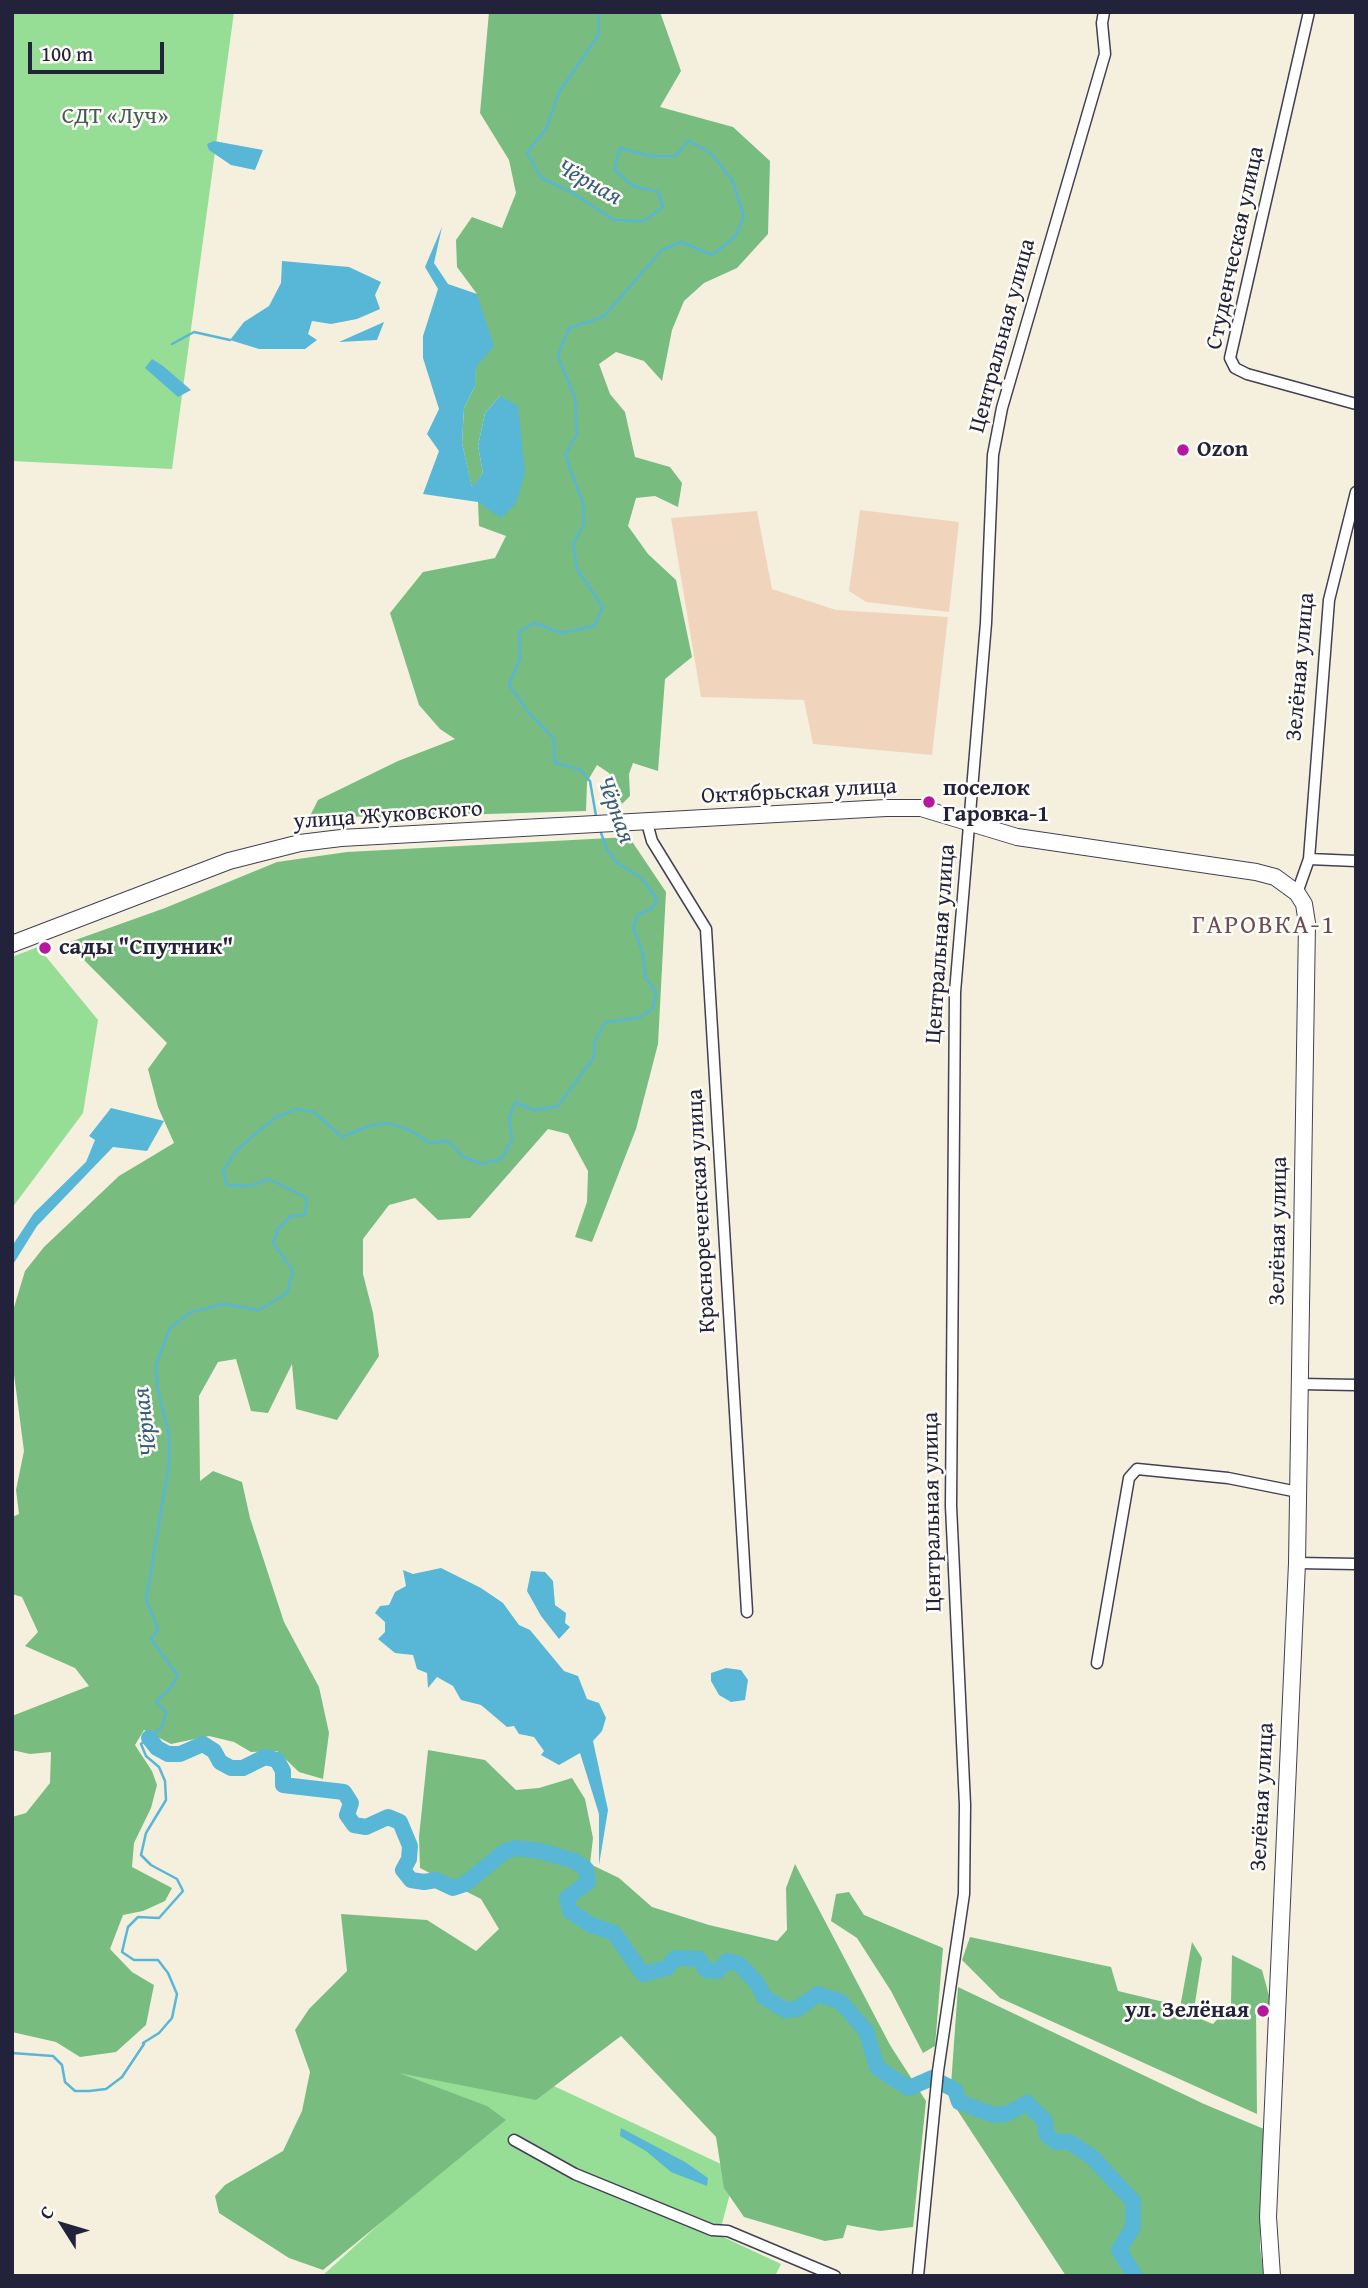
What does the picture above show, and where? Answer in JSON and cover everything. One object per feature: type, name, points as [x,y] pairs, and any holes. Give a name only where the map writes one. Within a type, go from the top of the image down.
[{"type":"main road","name":"Октябрьская улица","points":[[627,824],[921,808],[1017,837],[1276,877],[1297,893]]},
{"type":"main road","name":"улица Жуковского","points":[[12,944],[270,848],[341,838],[627,824]]},
{"type":"main road","name":"Зелёная улица","points":[[1272,2276],[1268,2217],[1297,1563],[1307,923],[1304,904],[1297,893]]},
{"type":"street","name":"Центральная улица","points":[[918,2276],[938,2071],[964,1895],[965,1805],[951,1506],[955,992],[970,822],[997,430],[1105,54],[1102,23],[1104,12]]},
{"type":"street","name":"Студенческая улица","points":[[1309,12],[1230,359],[1235,368],[1247,374],[1356,404]]},
{"type":"street","name":"Зелёная улица","points":[[1297,893],[1309,859],[1327,611],[1334,570],[1356,492]]},
{"type":"street","name":"Краснореченская улица","points":[[647,823],[652,841],[706,929],[708,940],[747,1612]]},
{"type":"street","points":[[1309,859],[1356,860]]},
{"type":"street","points":[[1300,1384],[1356,1385]]},
{"type":"street","points":[[1097,1663],[1129,1478],[1137,1469],[1228,1478],[1298,1492]]},
{"type":"street","points":[[1297,1563],[1356,1564]]},
{"type":"street","points":[[514,2140],[575,2174],[712,2230],[728,2231],[835,2276]]},
{"type":"shaded area","points":[[860,510],[959,522],[949,612],[866,602],[849,591]]},
{"type":"shaded area","points":[[757,511],[772,589],[836,610],[948,617],[932,755],[813,744],[804,700],[701,697],[671,518]]},
{"type":"green space","name":"СДТ «Луч»","points":[[12,12],[234,12],[172,469],[12,461]]},
{"type":"green space","points":[[489,12],[660,12],[681,71],[660,107],[733,127],[770,161],[768,234],[737,268],[704,283],[684,301],[672,330],[662,381],[644,361],[616,352],[599,364],[610,394],[625,412],[635,457],[670,467],[682,483],[678,507],[655,496],[636,498],[628,526],[648,554],[676,580],[692,657],[665,679],[658,771],[633,763],[629,774],[630,796],[622,804],[609,773],[597,765],[587,782],[586,811],[389,817],[310,816],[318,800],[398,761],[455,739],[440,729],[419,705],[390,613],[423,572],[495,558],[506,536],[479,526],[478,502],[500,396],[485,413],[478,446],[483,473],[472,488],[462,443],[464,408],[475,386],[477,294],[457,267],[456,240],[472,217],[502,228],[516,193],[509,160],[480,113]]},
{"type":"green space","points":[[629,837],[666,892],[658,1044],[636,1129],[592,1242],[575,1237],[587,1202],[588,1171],[568,1134],[548,1129],[470,1218],[438,1220],[415,1198],[389,1205],[363,1239],[363,1274],[373,1313],[379,1356],[337,1420],[296,1409],[292,1364],[268,1413],[251,1411],[236,1359],[218,1362],[199,1396],[200,1481],[213,1471],[242,1482],[250,1518],[284,1622],[319,1687],[329,1733],[323,1779],[299,1772],[277,1751],[251,1752],[234,1742],[209,1736],[171,1744],[144,1730],[135,1745],[152,1771],[157,1785],[151,1808],[134,1843],[132,1867],[172,1888],[165,1901],[143,1911],[123,1915],[110,1949],[132,1972],[154,1985],[146,2025],[116,2052],[80,2057],[56,2042],[12,2032],[12,1817],[26,1813],[50,1783],[51,1752],[30,1754],[12,1750],[12,1716],[89,1686],[75,1668],[25,1646],[38,1632],[22,1597],[12,1594],[12,1517],[19,1514],[16,1490],[24,1451],[12,1359],[12,1314],[25,1271],[44,1247],[119,1176],[174,1143],[158,1107],[148,1069],[167,1043],[67,943],[165,908],[277,862],[347,852]]},
{"type":"green space","points":[[38,947],[98,1020],[83,1113],[12,1208],[12,957]]},
{"type":"green space","points":[[428,1750],[485,1760],[516,1790],[539,1788],[572,1778],[585,1799],[593,1838],[590,1864],[619,1878],[652,1907],[709,1925],[777,1941],[787,1930],[786,1888],[795,1864],[890,2045],[926,2101],[913,2227],[880,2231],[847,2225],[843,2238],[825,2241],[744,2217],[724,2188],[716,2137],[621,2036],[536,2100],[399,2073],[487,2106],[506,2120],[323,2270],[289,2258],[219,2213],[215,2196],[225,2185],[283,2151],[302,2111],[310,2072],[295,2030],[309,2009],[347,1971],[341,1914],[427,1920],[476,1951],[499,1929],[481,1899],[420,1868],[419,1837]]},
{"type":"green space","points":[[849,1892],[864,1915],[943,1948],[935,2046],[923,2053],[891,1991],[857,1938],[831,1921],[836,1894]]},
{"type":"green space","points":[[970,1937],[1111,1967],[1118,1991],[1164,2002],[1179,2013],[1192,1942],[1202,1958],[1193,2016],[1213,2024],[1231,2004],[1232,1955],[1262,1970],[1271,2003],[1256,2009],[1257,2114],[1000,1998],[962,1960]]},
{"type":"green space","points":[[958,1987],[1204,2104],[1264,2129],[1260,2247],[1264,2276],[1066,2276],[950,2099]]},
{"type":"green space","points":[[374,2027],[511,2066],[736,2171],[719,2235],[781,2264],[775,2276],[322,2276],[484,2129],[352,2091]]},
{"type":"water","points":[[214,141],[263,150],[255,170],[231,165],[209,150],[207,144]]},
{"type":"water","points":[[442,227],[434,263],[448,284],[477,294],[494,346],[476,367],[475,386],[464,408],[462,443],[472,487],[483,473],[478,446],[485,413],[500,396],[518,406],[525,473],[516,503],[501,518],[478,502],[423,494],[439,451],[427,434],[439,409],[423,358],[423,336],[438,289],[425,267]]},
{"type":"water","points":[[282,261],[349,267],[381,282],[375,295],[380,309],[357,319],[331,324],[312,321],[308,334],[317,340],[305,349],[259,349],[230,340],[244,322],[269,306],[281,283]]},
{"type":"water","points":[[384,322],[377,340],[339,342]]},
{"type":"water","points":[[152,359],[191,390],[178,397],[145,368]]},
{"type":"water","points":[[111,1108],[164,1121],[147,1151],[113,1147],[37,1226],[12,1266],[12,1246],[34,1213],[86,1162],[95,1140],[89,1136]]},
{"type":"water","points":[[441,1568],[481,1588],[503,1603],[519,1625],[530,1630],[564,1671],[578,1676],[587,1699],[599,1703],[606,1718],[602,1731],[593,1741],[608,1810],[599,1865],[599,1814],[580,1753],[559,1765],[541,1755],[544,1751],[534,1737],[519,1734],[514,1726],[507,1727],[481,1705],[461,1700],[453,1686],[437,1677],[428,1688],[427,1673],[417,1669],[413,1655],[395,1653],[378,1639],[385,1632],[385,1622],[375,1613],[380,1606],[389,1605],[395,1592],[406,1586],[403,1570],[413,1574]]},
{"type":"water","points":[[531,1571],[545,1572],[553,1581],[555,1605],[566,1613],[565,1623],[570,1627],[559,1639],[541,1616],[527,1591]]},
{"type":"water","points":[[726,1668],[741,1670],[748,1680],[745,1700],[731,1702],[719,1695],[711,1681],[711,1673]]},
{"type":"water","points":[[621,2128],[685,2162],[708,2178],[707,2186],[671,2172],[646,2151],[620,2136]]},
{"type":"waterway","name":"Чёрная","points":[[596,816],[590,781],[579,769],[555,763],[554,739],[528,712],[509,685],[520,658],[519,632],[534,623],[562,633],[594,626],[603,607],[577,569],[573,544],[584,524],[583,503],[565,455],[577,434],[575,398],[558,356],[569,328],[603,317],[662,250],[681,242],[712,255],[735,237],[744,216],[732,180],[711,153],[689,141],[675,156],[650,156],[620,148],[614,169],[633,186],[658,192],[663,207],[644,221],[614,220],[571,192],[541,178],[527,153],[546,129],[559,92],[598,36],[599,12]]},
{"type":"waterway","points":[[172,344],[194,332],[230,340]]},
{"type":"waterway","name":"Чёрная","points":[[143,2043],[159,2033],[172,2018],[177,1994],[168,1973],[158,1960],[134,1960],[122,1952],[128,1927],[138,1917],[159,1918],[183,1891],[177,1879],[151,1865],[141,1855],[146,1833],[166,1800],[165,1781],[159,1767],[146,1756],[141,1744],[162,1727],[166,1712],[156,1701],[168,1691],[178,1676],[151,1639],[158,1629],[146,1600],[169,1464],[169,1436],[157,1386],[156,1365],[170,1328],[191,1312],[224,1304],[259,1310],[287,1293],[293,1271],[273,1243],[278,1229],[291,1216],[305,1215],[307,1198],[269,1179],[250,1186],[227,1185],[223,1171],[236,1151],[254,1135],[275,1118],[296,1109],[314,1112],[342,1137],[369,1126],[387,1123],[410,1130],[430,1143],[448,1141],[463,1157],[482,1164],[501,1159],[512,1140],[509,1119],[515,1102],[534,1110],[558,1106],[594,1057],[595,1041],[605,1022],[639,1018],[653,1008],[656,992],[645,977],[643,953],[633,927],[638,915],[651,909],[657,900],[642,878],[617,863],[606,847],[600,830]]},
{"type":"waterway","points":[[149,1738],[157,1748],[168,1754],[180,1754],[203,1744],[214,1751],[220,1762],[231,1768],[243,1768],[265,1757],[277,1760],[283,1771],[283,1785],[344,1792],[351,1803],[347,1815],[354,1825],[366,1827],[388,1817],[400,1822],[410,1846],[409,1859],[403,1870],[411,1880],[436,1880],[453,1888],[465,1884],[504,1852],[515,1848],[540,1851],[575,1861],[586,1869],[588,1882],[567,1898],[570,1911],[591,1925],[614,1933],[643,1974],[667,1968],[675,1958],[699,1959],[706,1970],[718,1971],[727,1961],[739,1964],[757,1983],[764,1997],[785,2010],[797,2009],[818,1994],[841,2002],[866,2031],[877,2067],[909,2088],[932,2078],[955,2090],[959,2102],[994,2115],[1006,2114],[1027,2103],[1045,2121],[1046,2134],[1056,2142],[1069,2142],[1091,2156],[1133,2201],[1133,2227],[1119,2250],[1135,2276]]},
{"type":"waterway","name":"Чёрная","points":[[12,2053],[53,2056],[62,2065],[65,2082],[75,2091],[89,2091],[106,2089],[122,2077],[144,2044]]},
{"type":"place","name":"Ozon","points":[[1183,450]]},
{"type":"place","name":"поселок Гаровка-1","points":[[929,802]]},
{"type":"place","name":"сады \"Спутник\"","points":[[45,948]]},
{"type":"place","name":"ул. Зелёная","points":[[1263,2011]]},
{"type":"district","name":"ГАРОВКА-1","points":[[1264,926]]}]
